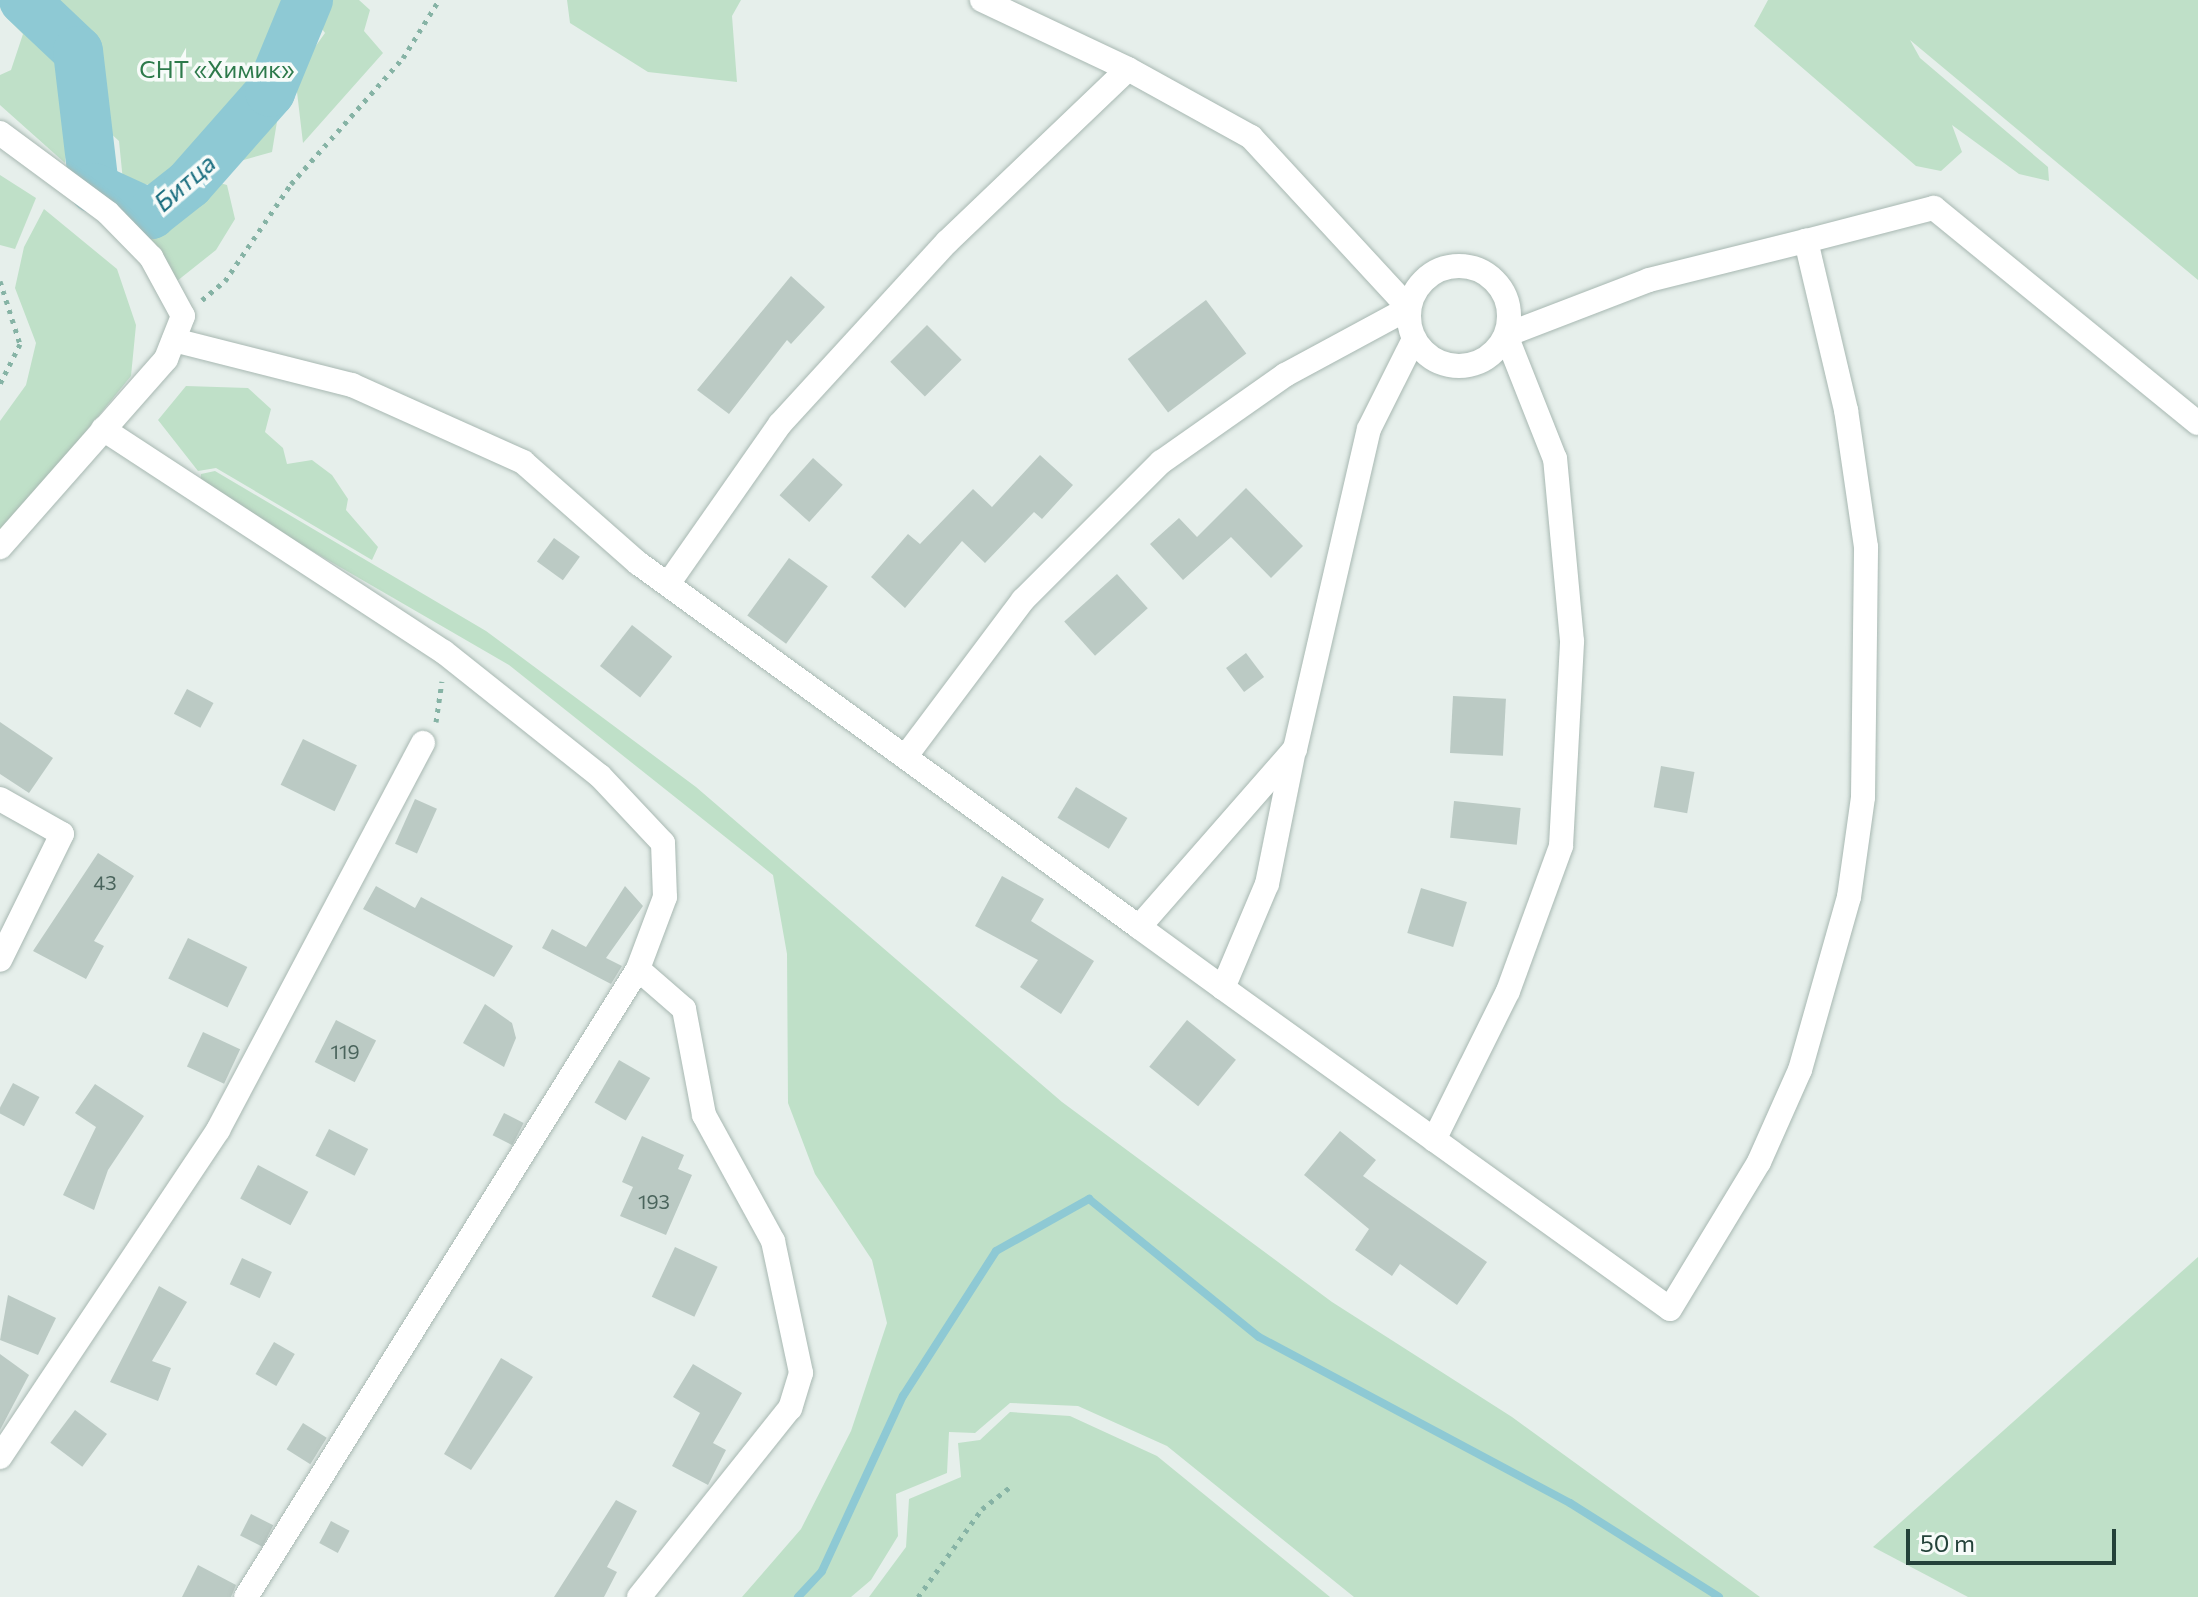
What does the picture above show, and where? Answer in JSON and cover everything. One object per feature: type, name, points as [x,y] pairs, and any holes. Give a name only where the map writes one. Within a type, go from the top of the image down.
[{"type":"lane","points":[[982,0],[1128,69],[1251,137],[1409,308],[1414,339],[1369,429],[1267,884],[1223,988]]},
{"type":"lane","points":[[668,584],[780,424],[947,242],[1128,69]]},
{"type":"lane","points":[[0,133],[108,213],[151,257],[183,316],[166,359],[0,547]]},
{"type":"lane","points":[[1414,339],[1453,366],[1484,360],[1506,335],[1649,280],[1934,208],[2198,423]]},
{"type":"lane","points":[[174,340],[352,385],[523,462],[668,584],[1670,1309],[1759,1162],[1800,1070],[1849,897],[1863,797],[1866,547],[1846,410],[1806,241]]},
{"type":"lane","points":[[905,757],[1023,600],[1161,462],[1285,375],[1409,308],[1425,278],[1456,265],[1473,268],[1500,287],[1506,335],[1555,459],[1572,641],[1561,846],[1508,991],[1434,1140]]},
{"type":"lane","points":[[103,429],[444,652],[600,776],[663,843],[665,897],[638,969],[246,1597]]},
{"type":"lane","points":[[0,1457],[218,1130],[423,743]]},
{"type":"lane","points":[[1139,927],[1295,749]]},
{"type":"lane","points":[[0,799],[62,834],[0,960]]},
{"type":"lane","points":[[638,969],[684,1009],[704,1115],[773,1241],[801,1373],[790,1408],[639,1597]]},
{"type":"path","points":[[183,316],[225,281],[291,184],[403,58],[439,0]]},
{"type":"path","points":[[0,281],[20,344],[0,384]]},
{"type":"path","points":[[423,743],[440,715],[444,652]]},
{"type":"path","points":[[918,1597],[982,1509],[1010,1487]]},
{"type":"green space","name":"СНТ «Химик»","points":[[10,0],[297,0],[272,152],[219,167],[200,154],[163,187],[123,181],[119,141],[96,120],[94,82],[72,89],[65,163],[0,105],[0,75],[11,70],[23,34],[5,16]]},
{"type":"green space","points":[[322,0],[359,0],[370,10],[364,31],[383,53],[303,143],[295,75],[325,33],[313,16]]},
{"type":"green space","points":[[567,0],[741,0],[732,16],[737,82],[648,72],[570,23]]},
{"type":"green space","points":[[1768,0],[2198,0],[2198,280],[1910,40],[1920,58],[2048,167],[2049,181],[2019,174],[1952,125],[1962,152],[1941,171],[1916,166],[1754,26]]},
{"type":"green space","points":[[0,175],[36,198],[15,249],[0,245]]},
{"type":"green space","points":[[209,180],[227,185],[235,219],[216,250],[177,281],[139,223],[136,200],[187,197]]},
{"type":"green space","points":[[44,209],[117,269],[136,325],[131,376],[0,537],[0,421],[26,385],[36,343],[15,288],[24,247]]},
{"type":"green space","points":[[186,386],[248,388],[271,409],[265,432],[283,448],[287,464],[312,460],[332,475],[348,499],[346,510],[378,547],[372,560],[216,468],[198,471],[158,420]]},
{"type":"green space","points":[[215,471],[486,631],[696,787],[1062,1102],[1332,1302],[1512,1417],[1760,1597],[1354,1597],[1167,1446],[1078,1406],[1010,1403],[975,1433],[949,1432],[947,1473],[896,1494],[898,1536],[871,1580],[851,1597],[742,1597],[801,1529],[851,1431],[887,1323],[872,1260],[815,1174],[788,1103],[787,954],[773,875],[509,665],[200,486],[201,474]]},
{"type":"green space","points":[[2198,1257],[2198,1597],[1968,1597],[1873,1547]]},
{"type":"green space","points":[[1010,1412],[1070,1416],[1157,1456],[1330,1597],[869,1597],[906,1547],[909,1499],[961,1477],[958,1443],[980,1440]]},
{"type":"building","points":[[791,276],[825,307],[791,344],[787,340],[729,414],[697,390]]},
{"type":"building","points":[[1206,300],[1246,354],[1168,412],[1128,359]]},
{"type":"building","points":[[927,325],[962,360],[925,396],[890,362]]},
{"type":"building","points":[[1040,455],[1073,485],[1042,519],[1034,512],[985,563],[962,541],[905,608],[871,577],[908,534],[920,544],[973,489],[992,507]]},
{"type":"building","points":[[813,458],[843,485],[809,522],[780,495]]},
{"type":"building","points":[[1246,488],[1303,546],[1271,578],[1231,537],[1183,580],[1150,544],[1179,518],[1197,537]]},
{"type":"building","points":[[554,538],[580,557],[563,580],[537,561]]},
{"type":"building","points":[[789,558],[828,586],[786,644],[747,615]]},
{"type":"building","points":[[1117,574],[1148,608],[1095,656],[1064,622]]},
{"type":"building","points":[[632,625],[672,656],[640,697],[600,666]]},
{"type":"building","points":[[1246,653],[1264,677],[1244,692],[1226,668]]},
{"type":"building","points":[[187,689],[213,703],[200,728],[174,714]]},
{"type":"building","points":[[1453,696],[1506,699],[1503,756],[1450,753]]},
{"type":"building","points":[[0,722],[53,758],[29,793],[0,774]]},
{"type":"building","points":[[303,739],[357,765],[335,811],[281,785]]},
{"type":"building","points":[[1661,766],[1694,772],[1687,813],[1654,807]]},
{"type":"building","points":[[1076,787],[1127,818],[1109,849],[1057,818]]},
{"type":"building","points":[[415,799],[437,809],[417,854],[395,844]]},
{"type":"building","points":[[1454,801],[1521,808],[1517,845],[1450,838]]},
{"type":"building","points":[[98,853],[134,876],[94,941],[104,946],[86,979],[33,951]]},
{"type":"building","points":[[1002,876],[1044,899],[1031,921],[1094,961],[1061,1014],[1020,987],[1038,960],[975,926]]},
{"type":"building","points":[[376,886],[415,908],[421,897],[513,946],[494,977],[363,909]]},
{"type":"building","points":[[625,886],[643,906],[606,958],[622,966],[611,984],[542,948],[552,929],[586,947]]},
{"type":"building","points":[[1421,888],[1467,902],[1453,947],[1407,933]]},
{"type":"building","points":[[188,938],[247,967],[228,1007],[168,978]]},
{"type":"building","points":[[485,1004],[512,1023],[516,1038],[504,1067],[463,1043]]},
{"type":"building","points":[[336,1020],[376,1040],[355,1082],[315,1062]]},
{"type":"building","points":[[1187,1020],[1236,1060],[1198,1106],[1149,1067]]},
{"type":"building","points":[[203,1032],[240,1049],[224,1084],[187,1066]]},
{"type":"building","points":[[619,1060],[650,1078],[626,1120],[594,1102]]},
{"type":"building","points":[[13,1083],[39,1097],[24,1126],[0,1113]]},
{"type":"building","points":[[95,1084],[144,1116],[108,1170],[94,1210],[63,1195],[96,1127],[75,1113]]},
{"type":"building","points":[[504,1113],[524,1123],[512,1145],[493,1135]]},
{"type":"building","points":[[329,1129],[368,1149],[355,1176],[315,1156]]},
{"type":"building","points":[[1340,1131],[1376,1160],[1363,1176],[1487,1262],[1457,1305],[1400,1264],[1392,1276],[1355,1250],[1369,1229],[1304,1175]]},
{"type":"building","points":[[642,1136],[684,1155],[678,1169],[692,1175],[666,1235],[620,1216],[633,1187],[622,1182]]},
{"type":"building","points":[[258,1165],[308,1192],[290,1225],[240,1199]]},
{"type":"building","points":[[675,1247],[718,1267],[694,1317],[652,1297]]},
{"type":"building","points":[[242,1258],[272,1272],[260,1298],[230,1284]]},
{"type":"building","points":[[159,1286],[187,1302],[152,1361],[171,1368],[158,1401],[110,1382]]},
{"type":"building","points":[[8,1295],[56,1318],[38,1355],[0,1340]]},
{"type":"building","points":[[274,1342],[295,1354],[276,1386],[256,1374]]},
{"type":"building","points":[[0,1354],[29,1375],[0,1430]]},
{"type":"building","points":[[501,1358],[533,1377],[471,1470],[444,1454]]},
{"type":"building","points":[[693,1364],[742,1393],[713,1443],[726,1450],[708,1485],[672,1466],[700,1413],[673,1397]]},
{"type":"building","points":[[75,1410],[107,1434],[82,1467],[50,1443]]},
{"type":"building","points":[[303,1423],[327,1438],[310,1464],[287,1449]]},
{"type":"building","points":[[616,1500],[637,1511],[607,1567],[617,1572],[604,1597],[554,1597]]},
{"type":"building","points":[[251,1514],[273,1525],[262,1547],[240,1535]]},
{"type":"building","points":[[331,1521],[350,1531],[338,1553],[319,1543]]},
{"type":"building","points":[[198,1565],[236,1585],[231,1597],[182,1597]]},
{"type":"waterway","name":"Битца","points":[[24,0],[78,51],[94,188],[151,214],[189,184],[270,92],[308,0]]},
{"type":"waterway","points":[[798,1597],[822,1571],[903,1396],[996,1251],[1089,1199],[1259,1337],[1570,1503],[1719,1597]]}]
